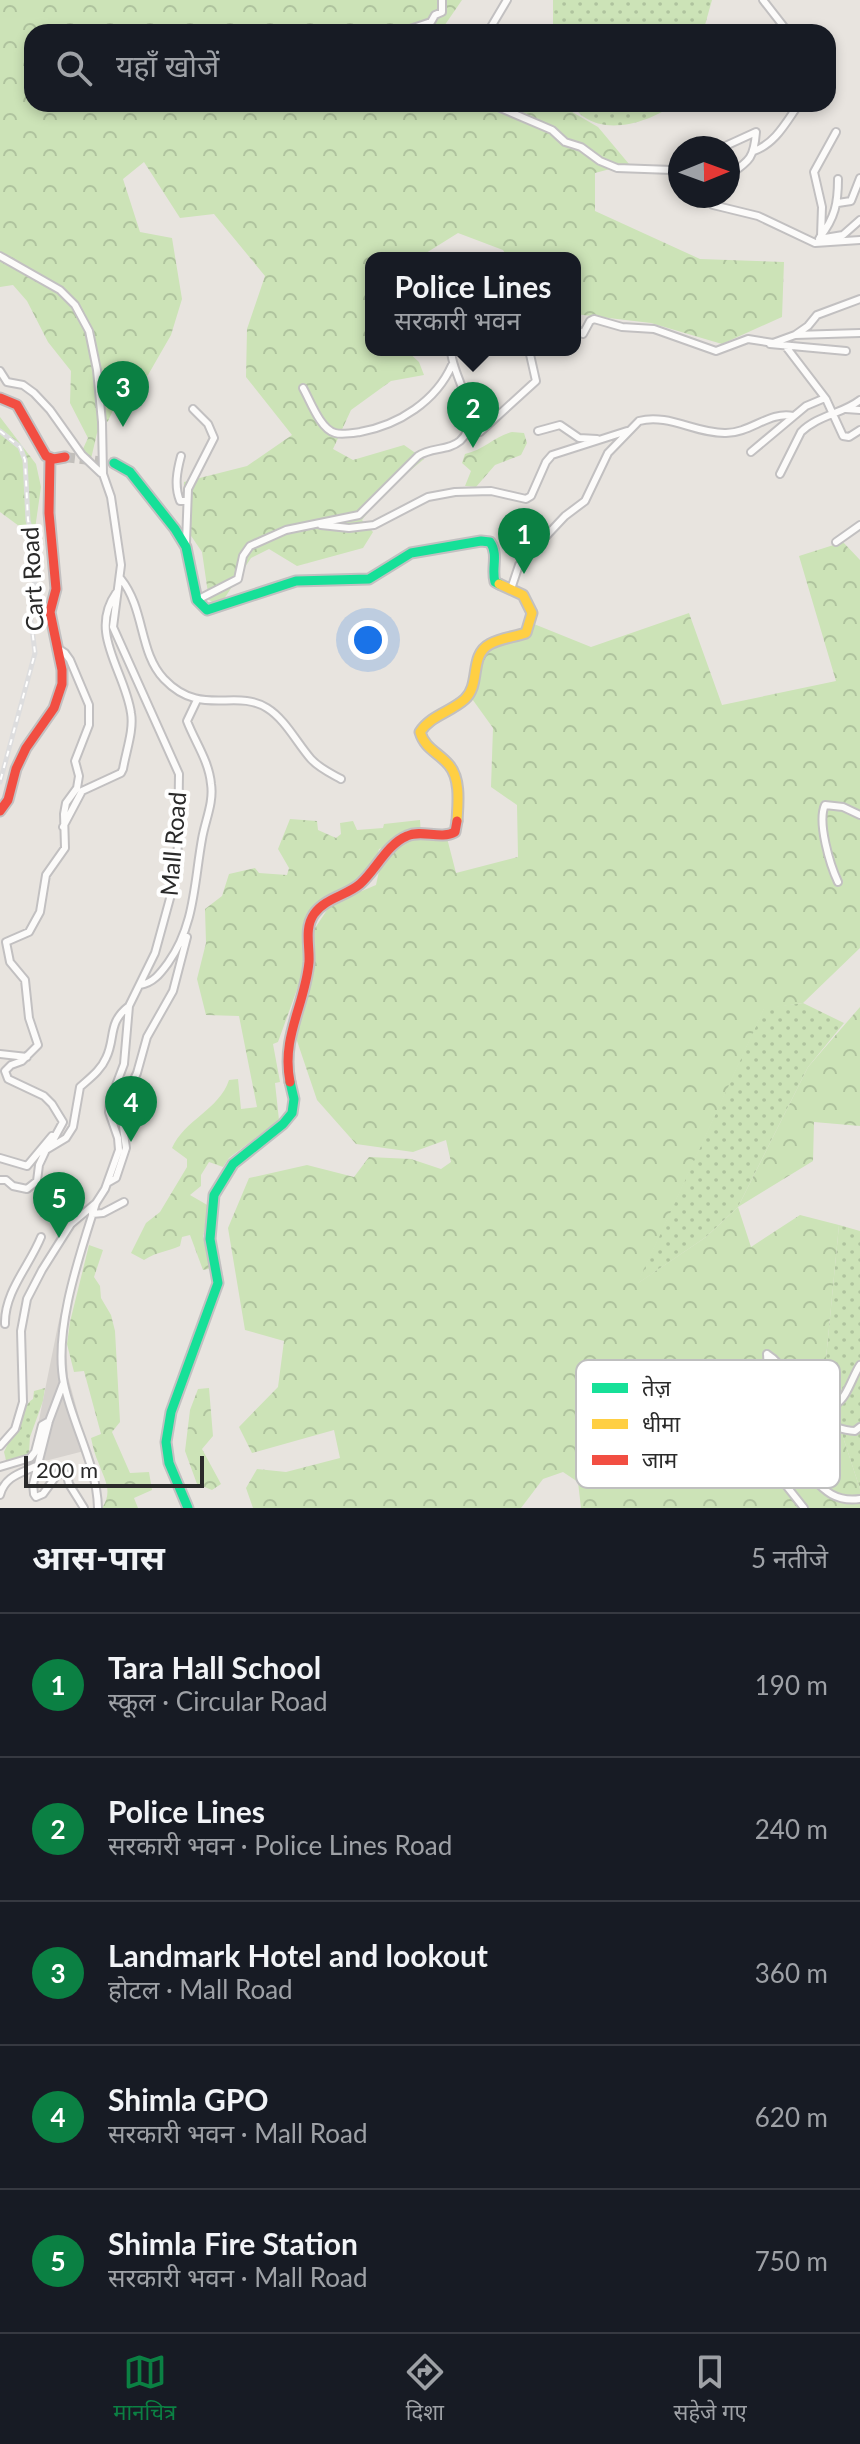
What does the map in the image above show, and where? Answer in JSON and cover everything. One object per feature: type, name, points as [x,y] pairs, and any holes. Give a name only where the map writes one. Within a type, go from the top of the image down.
[{"type":"main road","points":[[0,398],[17,405],[45,455],[50,458],[65,457]]},
{"type":"main road","name":"Cart Road","points":[[0,811],[8,800],[26,748],[59,698],[62,670],[50,612],[56,597],[56,580],[49,513],[50,458]]},
{"type":"main road","points":[[114,463],[130,472],[186,547],[197,600],[202,608],[212,610],[296,581],[362,580],[376,576],[411,553],[481,541],[494,546],[493,579],[498,585],[523,595],[531,608],[527,631],[486,646],[479,654],[476,683],[470,694],[426,722],[420,732],[428,749],[450,766],[454,774],[458,810],[455,832],[448,836],[410,834],[398,841],[359,885],[327,902],[313,915],[308,934],[309,963],[287,1051],[286,1062],[294,1099],[292,1113],[283,1124],[233,1164],[214,1195],[210,1239],[218,1283],[171,1412],[166,1442],[169,1463],[188,1508]]},
{"type":"street","points":[[425,24],[444,8],[442,0]]},
{"type":"street","points":[[493,24],[507,0]]},
{"type":"street","points":[[763,0],[782,24]]},
{"type":"street","points":[[510,112],[552,130],[565,142],[581,147],[600,161],[617,168],[668,170]]},
{"type":"street","points":[[754,151],[778,136],[793,112]]},
{"type":"street","points":[[740,139],[756,132],[754,151],[740,168]]},
{"type":"street","points":[[818,240],[822,207],[814,172],[836,132]]},
{"type":"street","points":[[838,203],[851,201],[860,178]]},
{"type":"street","points":[[818,240],[834,217],[838,203],[838,179]]},
{"type":"street","points":[[722,208],[758,216],[818,240],[860,240]]},
{"type":"street","points":[[818,240],[843,235],[860,220]]},
{"type":"street","name":"Mall Road","points":[[0,256],[60,290],[75,305],[89,331],[97,370],[103,474],[115,516],[121,579],[113,627],[180,782],[175,880],[155,953],[129,1006],[124,1064],[110,1101],[111,1123],[119,1145],[108,1182],[96,1203],[71,1224],[27,1299],[21,1331],[23,1402],[15,1429],[0,1446]]},
{"type":"street","points":[[763,342],[773,343],[795,335],[817,315],[860,299]]},
{"type":"street","points":[[581,332],[583,334],[594,319],[622,327],[642,327],[716,351],[748,339],[787,348],[822,347],[846,351]]},
{"type":"street","points":[[795,335],[860,333]]},
{"type":"street","points":[[787,348],[825,398],[843,436],[849,437],[860,430]]},
{"type":"street","points":[[197,600],[238,579],[243,556],[250,546],[280,532],[359,515],[418,456],[453,445],[463,438],[468,423],[467,399],[452,365],[451,356]]},
{"type":"street","points":[[480,432],[536,381],[530,356]]},
{"type":"street","points":[[303,388],[330,430],[354,433],[397,421],[436,391],[452,365]]},
{"type":"street","points":[[0,371],[7,382],[27,387],[43,402],[82,455],[103,474]]},
{"type":"street","points":[[751,452],[806,406],[825,398]]},
{"type":"street","points":[[780,474],[801,432],[831,412],[860,400]]},
{"type":"street","points":[[186,547],[186,501],[194,475],[214,438],[208,424],[193,409]]},
{"type":"street","points":[[842,409],[860,410]]},
{"type":"street","points":[[510,590],[519,565],[565,516],[585,501],[603,460],[639,421],[677,422],[707,432],[725,433],[736,432],[778,416],[793,416]]},
{"type":"street","points":[[538,431],[560,425],[579,438],[600,440]]},
{"type":"street","points":[[317,524],[349,528],[374,525],[428,497],[455,492],[487,491],[526,499],[531,496],[552,455],[629,432]]},
{"type":"street","points":[[181,456],[177,467],[177,488],[180,501],[186,501]]},
{"type":"street","points":[[836,542],[860,525]]},
{"type":"street","points":[[121,579],[134,599],[148,651],[169,684],[197,700],[265,706],[318,766],[341,779]]},
{"type":"street","points":[[63,827],[82,791],[121,773],[123,769],[131,714],[105,633],[109,606],[119,590]]},
{"type":"street","points":[[0,1180],[27,1189],[37,1181],[39,1165],[63,1122],[52,1104],[37,1091],[8,1079],[5,1071],[27,1057],[38,1045],[29,1018],[25,980],[10,962],[6,942],[29,932],[40,912],[46,875],[65,848],[63,827],[66,803],[77,788],[79,776],[75,761],[89,725],[89,705],[70,660],[59,649]]},
{"type":"street","points":[[108,1182],[116,1178],[126,1148],[122,1107],[137,1073],[147,1037],[173,991],[212,798],[208,769],[187,721],[197,700]]},
{"type":"street","points":[[838,882],[826,844],[822,811],[825,805],[833,804],[860,815]]},
{"type":"street","points":[[140,985],[153,980],[177,951],[188,925]]},
{"type":"street","points":[[50,1146],[66,1138],[73,1127],[80,1087],[105,1060],[113,1024],[129,1006]]},
{"type":"street","points":[[0,1054],[27,1057]]},
{"type":"street","points":[[0,1158],[27,1166],[46,1140],[55,1134]]},
{"type":"street","points":[[92,1214],[103,1213],[124,1202]]},
{"type":"street","points":[[96,1203],[76,1264],[62,1340],[63,1383],[97,1485],[98,1508]]},
{"type":"street","points":[[5,1324],[7,1307],[41,1237]]},
{"type":"street","points":[[840,1399],[860,1365]]},
{"type":"street","points":[[63,1383],[49,1421],[33,1484],[36,1497],[43,1494],[59,1472],[67,1475],[84,1508]]},
{"type":"street","points":[[0,1467],[30,1458],[35,1452],[40,1429],[44,1422],[49,1421]]},
{"type":"street","points":[[840,1429],[855,1431],[860,1427]]},
{"type":"street","points":[[1,1489],[8,1478],[40,1464]]},
{"type":"street","points":[[788,1488],[804,1508]]},
{"type":"street","points":[[822,1488],[828,1494],[860,1499]]},
{"type":"green space","points":[[0,0],[462,0],[446,24],[24,24],[24,112],[572,112],[598,127],[629,164],[595,173],[595,211],[700,259],[784,262],[782,317],[722,344],[651,323],[581,315],[581,252],[504,252],[458,233],[428,252],[365,252],[365,356],[412,356],[419,362],[424,375],[391,381],[351,410],[333,449],[353,460],[404,445],[424,459],[381,495],[362,520],[373,532],[363,548],[297,566],[269,549],[251,558],[224,599],[216,604],[209,600],[202,552],[183,524],[184,482],[247,466],[292,435],[246,377],[247,329],[265,276],[214,214],[180,218],[144,162],[123,179],[140,232],[172,238],[182,299],[171,335],[148,375],[115,406],[108,421],[97,433],[91,459],[82,451],[88,438],[70,403],[71,371],[48,342],[27,301],[13,285],[0,287]]},
{"type":"green space","points":[[553,0],[712,0],[705,24],[553,24]]},
{"type":"green space","points":[[578,112],[661,112],[630,124],[618,125],[594,122]]},
{"type":"green space","points":[[0,417],[36,464],[41,487],[33,543],[29,550],[19,526],[0,512]]},
{"type":"green space","points":[[512,432],[524,433],[527,443],[521,455],[495,465],[476,487],[465,486],[471,471],[462,463],[465,454]]},
{"type":"green space","points":[[843,542],[860,560],[860,948],[803,1003],[764,1009],[638,1283],[706,1237],[738,1207],[751,1247],[800,1215],[839,1225],[826,1360],[576,1360],[576,1481],[563,1472],[543,1479],[521,1508],[253,1508],[246,1488],[257,1469],[286,1472],[340,1458],[334,1430],[252,1453],[239,1427],[278,1387],[284,1341],[245,1330],[228,1228],[249,1178],[307,1165],[354,1177],[369,1157],[411,1159],[441,1169],[451,1162],[446,1140],[413,1152],[356,1144],[317,1100],[294,1032],[314,964],[313,931],[331,904],[376,885],[383,853],[412,838],[379,849],[372,879],[325,901],[306,926],[307,962],[278,1042],[273,1044],[280,1082],[275,1083],[279,1120],[229,1158],[223,1167],[209,1162],[201,1175],[201,1186],[190,1195],[209,1206],[203,1236],[212,1268],[203,1270],[190,1235],[182,1237],[180,1246],[144,1260],[131,1253],[146,1223],[160,1212],[187,1167],[187,1159],[172,1148],[177,1138],[218,1099],[229,1080],[238,1079],[241,1109],[257,1107],[239,1016],[206,1015],[197,979],[206,943],[205,909],[222,896],[229,874],[255,868],[259,873],[287,875],[289,868],[278,849],[290,819],[317,821],[318,830],[336,838],[341,834],[340,823],[353,821],[357,830],[420,820],[421,835],[447,838],[456,873],[518,857],[517,805],[491,787],[493,728],[470,696],[487,652],[529,622],[591,647],[689,613],[722,705],[836,681],[799,556]]},
{"type":"green space","points":[[803,1003],[844,1023],[808,1067],[738,1207],[706,1237],[637,1284],[764,1008]]},
{"type":"green space","points":[[860,1007],[860,1126],[814,1122],[813,1161],[738,1207],[808,1067]]},
{"type":"green space","points":[[839,1225],[860,1231],[860,1489],[840,1428],[840,1360],[826,1360]]},
{"type":"green space","points":[[89,1245],[103,1250],[94,1277],[115,1331],[120,1422],[112,1432],[130,1473],[149,1472],[152,1490],[134,1498],[138,1508],[102,1508],[107,1486],[91,1438],[101,1434],[84,1371],[74,1372],[67,1344]]},
{"type":"green space","points":[[45,1388],[30,1437],[29,1453],[15,1461],[6,1460],[4,1452],[21,1415],[33,1399],[34,1391]]},
{"type":"green space","points":[[209,1388],[213,1436],[202,1449],[221,1484],[212,1490],[197,1484],[185,1451],[190,1410],[198,1389]]},
{"type":"green space","points":[[840,1428],[860,1489],[860,1508],[581,1508],[579,1488],[840,1488]]},
{"type":"shaded area","points":[[72,1266],[79,1269],[65,1334],[68,1377],[88,1450],[49,1460],[31,1460],[58,1325]]},
{"type":"tunnel","points":[[65,457],[114,463]]},
{"type":"railway","points":[[0,431],[20,447],[25,460],[28,520],[38,561],[30,612],[35,653],[0,782]]},
{"type":"traffic: fast","points":[[114,463],[130,472],[175,529],[186,547],[197,600],[207,610],[296,581],[369,579],[411,553],[481,541],[490,542],[493,547],[494,577],[499,584]]},
{"type":"traffic: fast","points":[[188,1508],[169,1463],[166,1442],[171,1412],[218,1283],[210,1239],[214,1195],[233,1164],[283,1124],[292,1113],[294,1099],[290,1082]]},
{"type":"traffic: slow","points":[[457,821],[458,792],[453,771],[425,742],[420,732],[470,693],[479,655],[484,649],[499,640],[526,633],[532,613],[523,595],[499,584]]},
{"type":"traffic: jam","points":[[0,398],[17,405],[46,456],[54,459],[65,457]]},
{"type":"traffic: jam","points":[[0,811],[8,800],[16,769],[26,748],[54,708],[62,684],[50,612],[56,589],[49,513],[50,458]]},
{"type":"traffic: jam","points":[[290,1082],[289,1050],[307,978],[308,931],[314,914],[324,904],[360,884],[400,840],[413,834],[449,834],[455,832],[457,821]]},
{"type":"place","name":"Landmark Hotel and lookout","points":[[123,427]]},
{"type":"place","name":"Police Lines","points":[[473,448]]},
{"type":"place","name":"Tara Hall School","points":[[524,574]]},
{"type":"place","name":"Shimla GPO","points":[[131,1142]]},
{"type":"place","name":"Shimla Fire Station","points":[[59,1238]]}]
